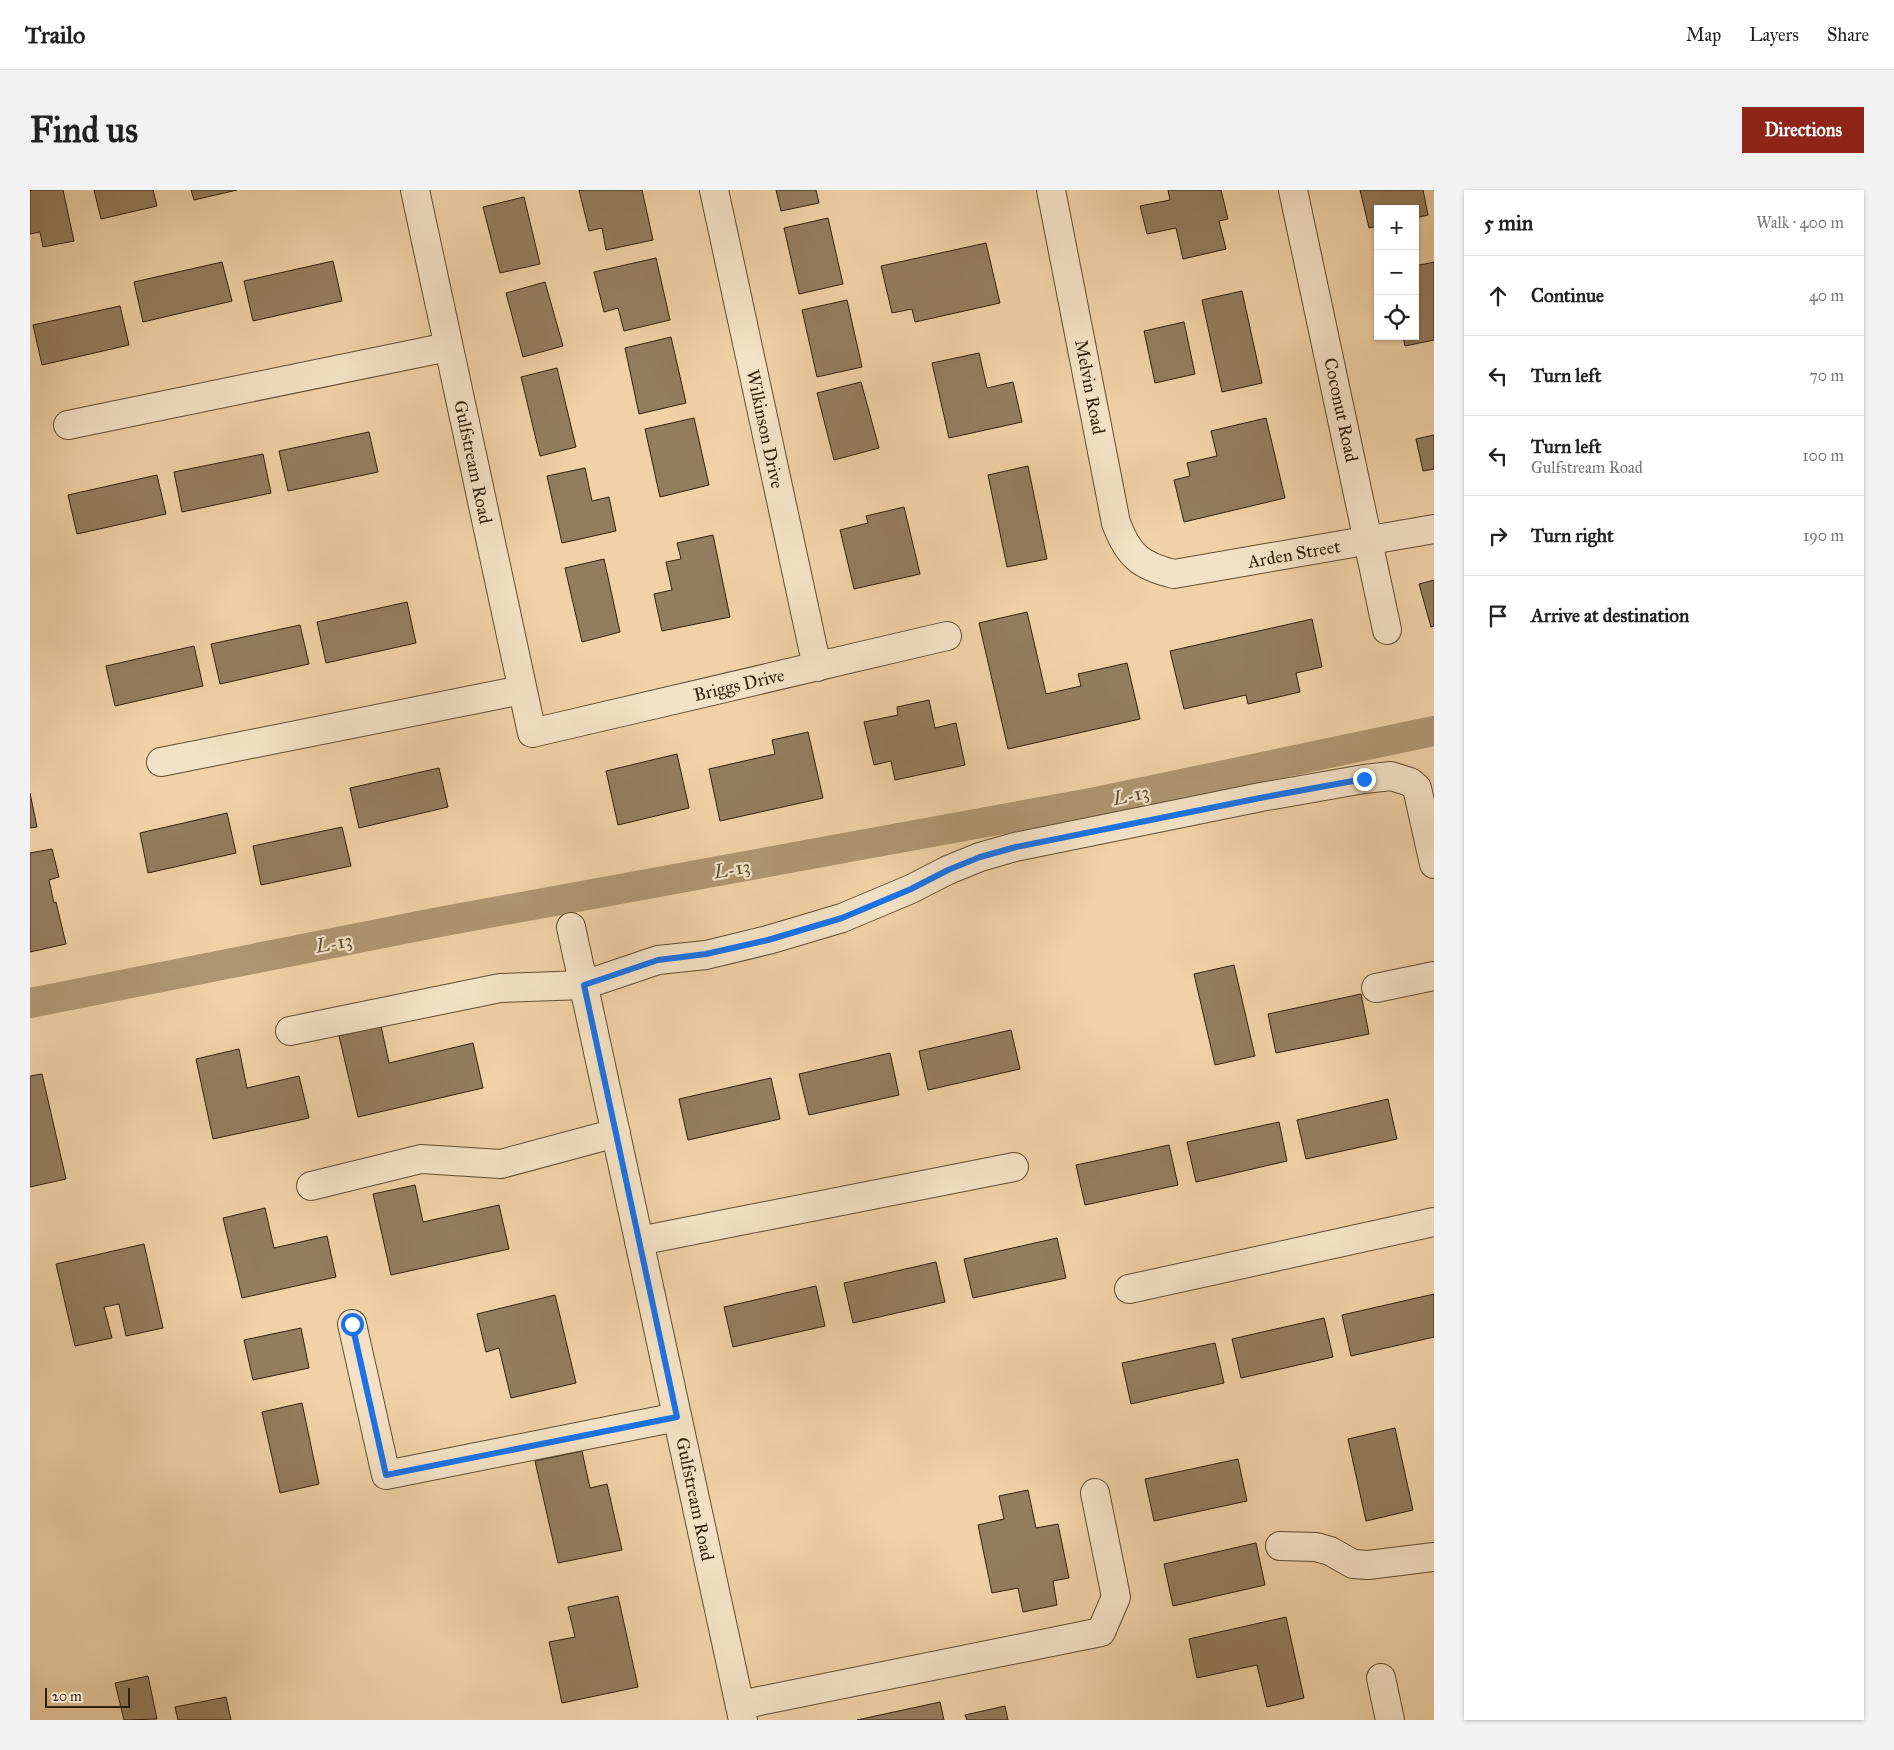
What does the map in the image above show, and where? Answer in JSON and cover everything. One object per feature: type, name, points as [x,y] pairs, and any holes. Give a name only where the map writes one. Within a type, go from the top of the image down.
[{"type":"street","name":"Gulfstream Road","points":[[415,190],[532,733]]},
{"type":"street","name":"Wilkinson Drive","points":[[714,190],[816,667]]},
{"type":"street","name":"Melvin Road","points":[[1051,190],[1116,523],[1123,542],[1136,558],[1154,569]]},
{"type":"street","name":"Coconut Road","points":[[1293,190],[1387,630]]},
{"type":"street","points":[[68,425],[448,347]]},
{"type":"street","name":"Arden Street","points":[[1154,569],[1174,574],[1434,529]]},
{"type":"street","name":"Briggs Drive","points":[[532,733],[947,636]]},
{"type":"street","points":[[161,762],[522,690]]},
{"type":"street","points":[[290,1031],[500,988],[584,985],[658,960],[706,954],[768,940],[842,918],[911,889],[948,870],[980,857],[1016,847],[1364,779],[1392,776],[1410,782],[1417,788],[1434,864]]},
{"type":"street","name":"Gulfstream Road","points":[[571,927],[741,1713]]},
{"type":"street","points":[[1376,988],[1434,976]]},
{"type":"street","points":[[311,1186],[421,1159],[501,1164],[616,1133]]},
{"type":"street","points":[[639,1241],[1014,1167]]},
{"type":"street","points":[[1129,1289],[1434,1222]]},
{"type":"street","points":[[352,1324],[386,1475],[677,1417]]},
{"type":"street","points":[[741,1713],[1101,1632],[1116,1597],[1095,1493]]},
{"type":"street","points":[[1280,1546],[1316,1547],[1330,1551],[1353,1564],[1368,1565],[1434,1557]]},
{"type":"street","points":[[1380,1678],[1390,1720]]},
{"type":"building","points":[[30,190],[63,190],[74,241],[43,247],[40,232],[30,234]]},
{"type":"building","points":[[94,190],[153,190],[157,206],[101,219]]},
{"type":"building","points":[[191,190],[237,190],[194,200]]},
{"type":"building","points":[[579,190],[642,190],[653,240],[606,250],[602,228],[589,231]]},
{"type":"building","points":[[776,190],[816,190],[819,203],[781,211]]},
{"type":"building","points":[[1168,190],[1221,190],[1228,219],[1219,221],[1226,249],[1183,259],[1176,228],[1147,234],[1140,206],[1170,200]]},
{"type":"building","points":[[1360,190],[1423,190],[1428,215],[1419,217],[1419,205],[1374,205],[1374,227],[1369,228]]},
{"type":"building","points":[[524,197],[540,264],[500,273],[483,207]]},
{"type":"building","points":[[828,218],[843,284],[799,294],[784,228]]},
{"type":"building","points":[[986,243],[1000,303],[915,322],[912,309],[892,313],[881,266]]},
{"type":"building","points":[[656,258],[670,320],[624,331],[618,308],[604,312],[594,272]]},
{"type":"building","points":[[333,261],[342,301],[253,321],[244,281]]},
{"type":"building","points":[[222,262],[232,301],[143,322],[134,282]]},
{"type":"building","points":[[1434,262],[1434,340],[1405,346],[1404,340],[1419,340],[1419,265]]},
{"type":"building","points":[[545,282],[563,346],[523,357],[506,293]]},
{"type":"building","points":[[1242,291],[1262,383],[1222,392],[1202,300]]},
{"type":"building","points":[[847,300],[862,367],[817,377],[802,310]]},
{"type":"building","points":[[120,306],[129,345],[42,365],[33,325]]},
{"type":"building","points":[[1184,322],[1195,374],[1155,383],[1144,331]]},
{"type":"building","points":[[671,337],[686,403],[639,414],[625,348]]},
{"type":"building","points":[[979,353],[987,388],[1013,382],[1022,422],[949,438],[932,363]]},
{"type":"building","points":[[557,368],[576,447],[540,456],[521,377]]},
{"type":"building","points":[[861,382],[879,448],[834,460],[817,393]]},
{"type":"building","points":[[694,418],[709,485],[660,497],[645,429]]},
{"type":"building","points":[[1266,418],[1285,498],[1184,522],[1174,480],[1190,476],[1187,463],[1217,456],[1211,431]]},
{"type":"building","points":[[369,432],[378,472],[288,491],[279,451]]},
{"type":"building","points":[[1434,435],[1434,469],[1423,471],[1416,439]]},
{"type":"building","points":[[263,454],[271,493],[182,512],[174,472]]},
{"type":"building","points":[[1028,466],[1047,559],[1007,567],[988,475]]},
{"type":"building","points":[[585,468],[592,501],[609,497],[616,531],[562,543],[547,476]]},
{"type":"building","points":[[157,475],[166,514],[77,534],[68,495]]},
{"type":"building","points":[[904,507],[920,574],[854,589],[840,530],[868,523],[866,516]]},
{"type":"building","points":[[713,535],[730,617],[662,631],[654,594],[672,590],[666,562],[681,559],[677,543]]},
{"type":"building","points":[[604,559],[620,632],[582,642],[565,568]]},
{"type":"building","points":[[1434,580],[1434,626],[1431,627],[1419,584]]},
{"type":"building","points":[[407,602],[416,643],[326,663],[317,622]]},
{"type":"building","points":[[1027,612],[1046,694],[1081,686],[1078,674],[1127,663],[1140,719],[1008,749],[979,623]]},
{"type":"building","points":[[1312,619],[1322,667],[1296,673],[1300,692],[1248,704],[1246,695],[1184,709],[1170,651]]},
{"type":"building","points":[[300,625],[309,664],[220,684],[211,644]]},
{"type":"building","points":[[194,646],[203,686],[115,706],[106,666]]},
{"type":"building","points":[[929,700],[935,728],[956,723],[965,765],[895,780],[891,761],[874,765],[864,722],[898,715],[897,707]]},
{"type":"building","points":[[808,732],[823,798],[720,821],[709,769],[775,754],[772,740]]},
{"type":"building","points":[[677,754],[689,808],[618,825],[606,771]]},
{"type":"building","points":[[439,768],[448,807],[359,828],[350,788]]},
{"type":"building","points":[[30,793],[37,827],[30,828]]},
{"type":"building","points":[[227,813],[236,853],[148,873],[140,833]]},
{"type":"building","points":[[342,827],[351,866],[261,885],[253,846]]},
{"type":"building","points":[[52,849],[59,877],[49,880],[66,944],[30,952],[30,853]]},
{"type":"building","points":[[1234,965],[1255,1056],[1215,1065],[1194,974]]},
{"type":"building","points":[[1361,994],[1369,1034],[1276,1053],[1268,1014]]},
{"type":"building","points":[[381,1026],[389,1063],[473,1043],[483,1088],[358,1117],[339,1036]]},
{"type":"building","points":[[1011,1030],[1020,1069],[928,1090],[919,1051]]},
{"type":"building","points":[[239,1049],[247,1088],[299,1076],[309,1118],[213,1139],[196,1059]]},
{"type":"building","points":[[890,1053],[899,1095],[809,1115],[799,1074]]},
{"type":"building","points":[[42,1074],[66,1179],[30,1187],[30,1076]]},
{"type":"building","points":[[771,1078],[780,1119],[688,1140],[679,1099]]},
{"type":"building","points":[[1388,1099],[1397,1139],[1306,1159],[1297,1120]]},
{"type":"building","points":[[1279,1122],[1287,1161],[1196,1182],[1187,1142]]},
{"type":"building","points":[[1169,1145],[1178,1185],[1085,1205],[1076,1165]]},
{"type":"building","points":[[415,1185],[423,1222],[499,1205],[509,1249],[391,1275],[373,1194]]},
{"type":"building","points":[[265,1208],[274,1248],[327,1236],[336,1277],[242,1298],[223,1218]]},
{"type":"building","points":[[1057,1238],[1066,1278],[973,1298],[964,1259]]},
{"type":"building","points":[[144,1244],[163,1328],[126,1336],[119,1304],[104,1307],[112,1338],[75,1346],[56,1264]]},
{"type":"building","points":[[936,1262],[945,1302],[853,1323],[844,1283]]},
{"type":"building","points":[[816,1286],[825,1326],[733,1347],[724,1307]]},
{"type":"building","points":[[1434,1294],[1434,1337],[1351,1356],[1342,1315]]},
{"type":"building","points":[[555,1295],[576,1383],[511,1398],[499,1348],[486,1352],[477,1314]]},
{"type":"building","points":[[1324,1318],[1333,1357],[1241,1378],[1232,1339]]},
{"type":"building","points":[[301,1328],[309,1368],[253,1380],[244,1340]]},
{"type":"building","points":[[1215,1343],[1224,1383],[1131,1404],[1122,1363]]},
{"type":"building","points":[[302,1403],[319,1484],[280,1493],[262,1412]]},
{"type":"building","points":[[1395,1428],[1413,1510],[1366,1521],[1348,1439]]},
{"type":"building","points":[[582,1451],[590,1488],[607,1484],[622,1550],[558,1563],[535,1461]]},
{"type":"building","points":[[1238,1459],[1247,1501],[1154,1521],[1145,1479]]},
{"type":"building","points":[[1028,1490],[1036,1528],[1058,1524],[1069,1578],[1053,1581],[1057,1605],[1023,1612],[1018,1588],[992,1593],[978,1525],[1004,1519],[999,1496]]},
{"type":"building","points":[[1256,1543],[1265,1585],[1173,1606],[1164,1564]]},
{"type":"building","points":[[618,1596],[638,1687],[562,1703],[549,1642],[575,1637],[568,1607]]},
{"type":"building","points":[[1286,1617],[1304,1698],[1267,1707],[1257,1665],[1197,1678],[1189,1639]]},
{"type":"building","points":[[148,1676],[157,1719],[124,1720],[115,1683]]},
{"type":"building","points":[[226,1697],[231,1720],[178,1720],[175,1707]]},
{"type":"building","points":[[940,1702],[944,1720],[857,1720]]},
{"type":"building","points":[[1005,1706],[1008,1720],[967,1720],[965,1715]]},
{"type":"waterway","name":"L-13","points":[[30,1003],[434,923],[1096,802],[1434,731]]},
{"type":"route","points":[[352,1324],[386,1475],[677,1417],[584,985],[658,960],[706,954],[768,940],[842,918],[911,889],[948,870],[980,857],[1016,847],[1364,779]]}]
